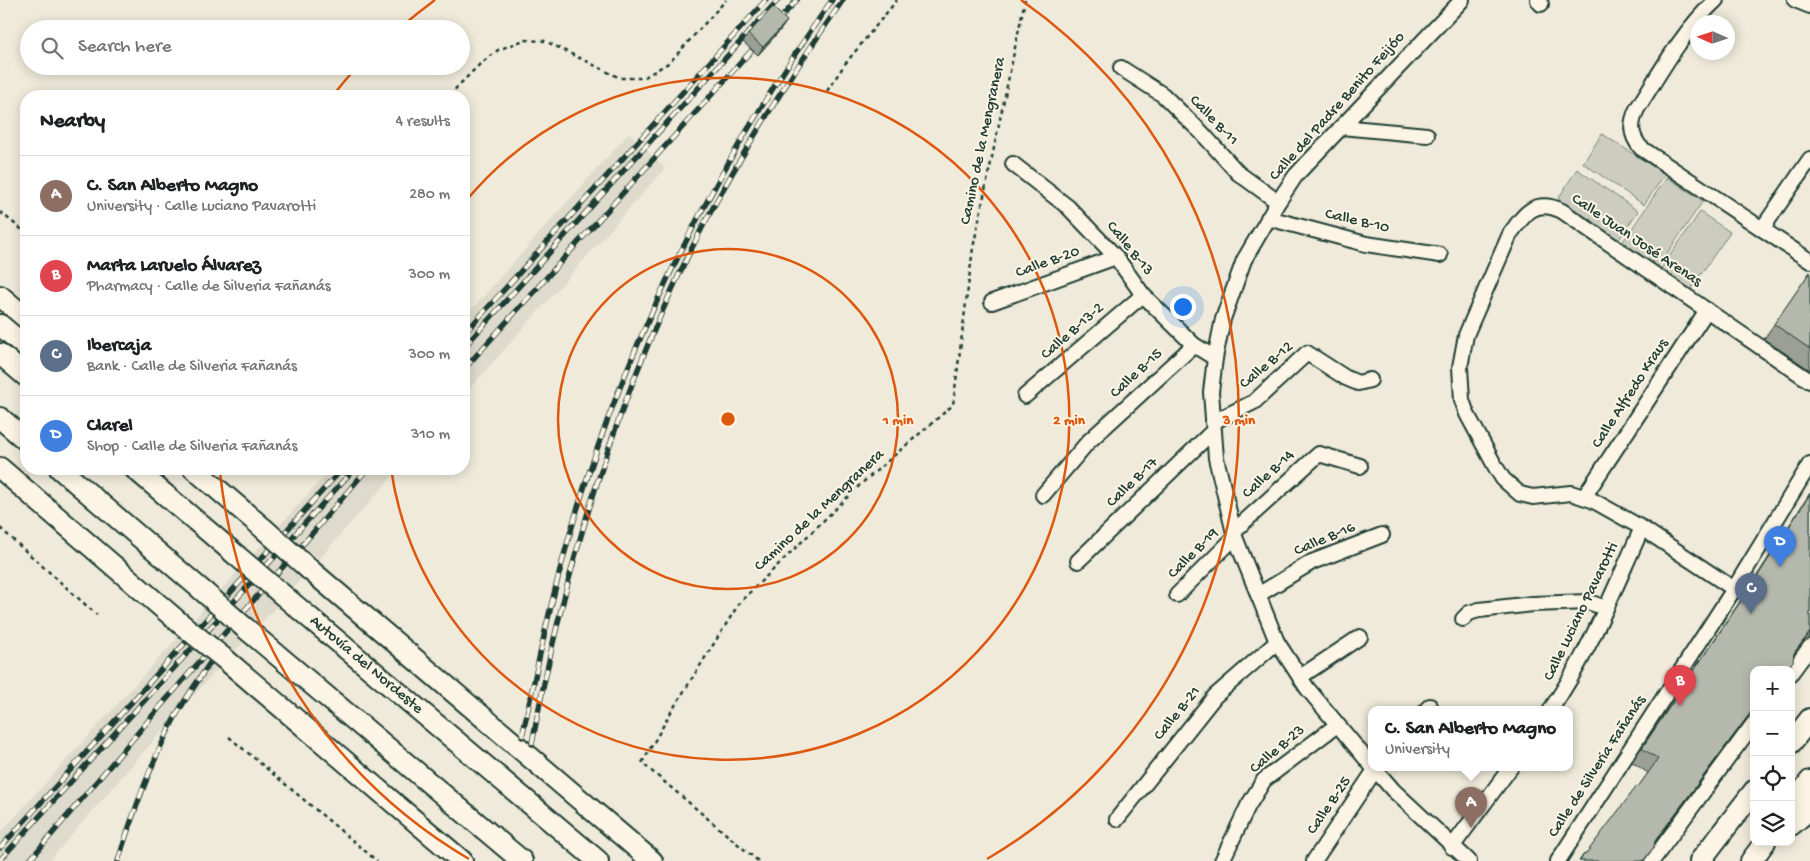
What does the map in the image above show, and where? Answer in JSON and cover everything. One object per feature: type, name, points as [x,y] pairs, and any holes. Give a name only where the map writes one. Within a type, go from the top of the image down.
[{"type":"highway","points":[[0,296],[20,313]]},
{"type":"highway","points":[[0,325],[20,342]]},
{"type":"highway","points":[[0,354],[20,371]]},
{"type":"highway","points":[[0,418],[20,435]]},
{"type":"highway","points":[[0,468],[462,861]]},
{"type":"highway","points":[[67,475],[522,861]]},
{"type":"highway","name":"Autovía del Nordeste","points":[[142,475],[598,861]]},
{"type":"highway","points":[[201,475],[309,570],[652,861]]},
{"type":"highway","points":[[1795,738],[1810,719]]},
{"type":"highway","points":[[1795,802],[1810,781]]},
{"type":"highway","points":[[1700,861],[1750,796]]},
{"type":"highway","points":[[1795,821],[1810,808]]},
{"type":"street","name":"Calle del Padre Benito Feijóo","points":[[1366,751],[1338,724],[1307,688],[1277,642],[1258,595],[1235,534],[1216,458],[1212,392],[1215,358],[1223,319],[1244,260],[1296,175],[1462,0]]},
{"type":"street","points":[[1716,0],[1686,33],[1637,109],[1633,118],[1632,134],[1641,148],[1810,261]]},
{"type":"street","points":[[1795,0],[1810,6]]},
{"type":"street","name":"Calle B-11","points":[[1121,68],[1163,95],[1202,132],[1238,173],[1278,202]]},
{"type":"street","points":[[1341,127],[1427,135]]},
{"type":"street","points":[[1762,229],[1810,158]]},
{"type":"street","name":"Calle B-13","points":[[1013,164],[1068,207],[1116,257],[1143,295],[1194,345],[1215,358]]},
{"type":"street","name":"Calle Juan José Arenas","points":[[1734,590],[1642,528],[1584,497],[1571,493],[1560,493],[1533,497],[1520,494],[1511,487],[1495,466],[1467,414],[1462,400],[1460,366],[1466,335],[1510,234],[1519,221],[1537,206],[1545,204],[1554,207],[1810,381]]},
{"type":"street","name":"Calle B-10","points":[[1268,218],[1366,244],[1440,255]]},
{"type":"street","name":"Calle B-20","points":[[992,302],[1116,257]]},
{"type":"street","name":"Calle B-13-2","points":[[1025,396],[1143,295]]},
{"type":"street","name":"Calle Alfredo Kraus","points":[[1584,497],[1707,310]]},
{"type":"street","name":"Calle B-15","points":[[1043,495],[1088,442],[1194,345]]},
{"type":"street","name":"Calle B-12","points":[[1213,426],[1254,402],[1307,353],[1346,378],[1358,383],[1370,380]]},
{"type":"street","name":"Calle B-17","points":[[1078,561],[1213,426]]},
{"type":"street","name":"Calle B-14","points":[[1235,534],[1258,507],[1318,454],[1360,466]]},
{"type":"street","name":"Calle de Silveria Fañanás","points":[[1558,861],[1734,590],[1810,464]]},
{"type":"street","name":"Calle Luciano Pavarotti","points":[[1553,706],[1569,683],[1606,608],[1642,528]]},
{"type":"street","name":"Calle B-19","points":[[1177,595],[1235,534]]},
{"type":"street","name":"Calle B-16","points":[[1258,595],[1312,562],[1382,535]]},
{"type":"street","points":[[1462,619],[1469,613],[1479,610],[1533,604],[1588,602],[1606,608]]},
{"type":"street","points":[[1300,677],[1360,637]]},
{"type":"street","name":"Calle B-21","points":[[1117,819],[1215,696],[1277,642]]},
{"type":"street","points":[[1795,668],[1810,648]]},
{"type":"street","name":"Calle B-23","points":[[1222,861],[1248,806],[1264,780],[1338,724]]},
{"type":"street","points":[[1652,861],[1750,729]]},
{"type":"street","name":"Calle B-25","points":[[1314,861],[1371,771]]},
{"type":"street","name":"Calle del Padre Benito Feijóo","points":[[1376,771],[1464,860]]},
{"type":"street","points":[[1452,847],[1508,771]]},
{"type":"path","points":[[470,74],[498,50],[524,40],[544,42],[620,78],[643,78],[670,62],[726,0]]},
{"type":"path","points":[[827,91],[845,64],[897,0]]},
{"type":"path","name":"Camino de la Mengranera","points":[[758,861],[642,763],[671,712],[740,602],[862,484],[953,405],[973,248],[1025,0]]},
{"type":"path","points":[[455,90],[469,75]]},
{"type":"path","points":[[0,212],[20,229]]},
{"type":"path","points":[[0,528],[97,615]]},
{"type":"path","points":[[230,737],[377,861]]},
{"type":"shaded area","points":[[629,133],[665,168],[470,388],[470,311]]},
{"type":"shaded area","points":[[1602,134],[1665,174],[1644,205],[1583,163]]},
{"type":"shaded area","points":[[1577,169],[1638,211],[1618,241],[1558,199]]},
{"type":"shaded area","points":[[1667,177],[1703,201],[1657,268],[1622,243]]},
{"type":"shaded area","points":[[1700,212],[1730,232],[1690,290],[1660,270]]},
{"type":"shaded area","points":[[326,475],[394,475],[285,597],[179,711],[49,861],[0,861],[0,833]]},
{"type":"building","points":[[773,7],[787,21],[763,47],[748,34]]},
{"type":"building","points":[[1810,272],[1810,349],[1774,324]]},
{"type":"building","points":[[1810,494],[1810,632],[1794,653],[1793,661],[1790,666],[1750,666],[1750,713],[1655,841],[1654,847],[1643,861],[1580,861],[1658,759],[1642,748],[1759,574]]},
{"type":"railway","points":[[470,327],[766,0]]},
{"type":"railway","points":[[470,340],[778,0]]},
{"type":"railway","points":[[776,23],[797,0]]},
{"type":"railway","points":[[522,737],[546,626],[575,517],[623,380],[651,313],[682,248],[716,184],[791,60],[832,0]]},
{"type":"railway","points":[[532,744],[545,677],[578,544],[598,479],[645,351],[703,226],[735,168],[843,0]]},
{"type":"railway","points":[[470,362],[752,50]]},
{"type":"railway","points":[[0,848],[337,475]]},
{"type":"railway","points":[[0,860],[349,475]]},
{"type":"railway","points":[[29,861],[165,701],[362,475]]},
{"type":"railway","points":[[118,861],[137,804],[160,748],[178,712],[220,648]]},
{"type":"place","name":"Clarel","points":[[1780,567]]},
{"type":"place","name":"Ibercaja","points":[[1751,614]]},
{"type":"place","name":"Marta Laruelo Álvarez","points":[[1680,706]]},
{"type":"place","name":"C. San Alberto Magno","points":[[1471,828]]}]
